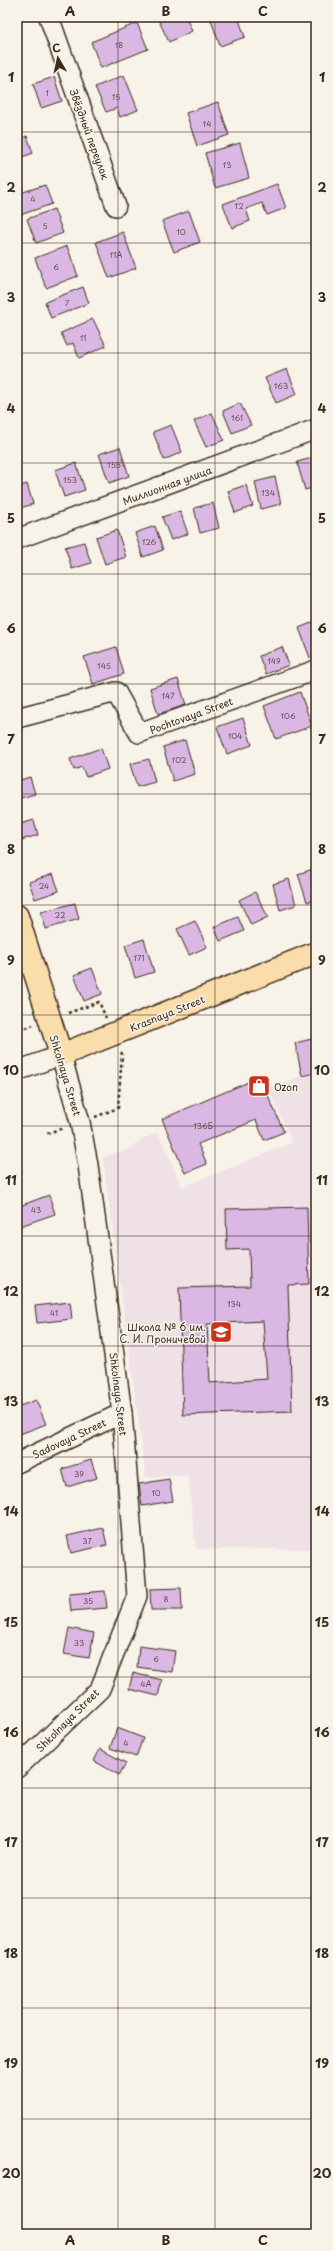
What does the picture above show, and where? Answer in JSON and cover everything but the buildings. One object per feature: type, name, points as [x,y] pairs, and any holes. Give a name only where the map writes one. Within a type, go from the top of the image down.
[{"type":"main road","name":"Shkolnaya Street","points":[[17,916],[61,1054]]},
{"type":"main road","name":"Krasnaya Street","points":[[61,1054],[316,953]]},
{"type":"street","name":"Звёздный переулок","points":[[49,17],[116,206]]},
{"type":"street","name":"Миллионная улица","points":[[17,539],[316,429]]},
{"type":"street","name":"Pochtovaya Street","points":[[17,718],[116,692],[139,733],[316,670]]},
{"type":"street","name":"Krasnaya Street","points":[[17,1071],[61,1054]]},
{"type":"street","name":"Shkolnaya Street","points":[[17,1768],[100,1689],[137,1596],[122,1413],[88,1164],[80,1122],[61,1054]]},
{"type":"street","name":"Sadovaya Street","points":[[17,1463],[122,1413]]},
{"type":"shaded area","name":"Школа № 6 им. С. И. Проничевой","points":[[316,1075],[316,1523],[309,1549],[196,1549],[188,1476],[146,1477],[103,1157],[128,1150],[140,1140],[158,1132],[182,1187],[292,1143],[269,1088],[298,1077]]},
{"type":"place","name":"Ozon","points":[[259,1086]]},
{"type":"place","name":"Школа № 6 им. С. И. Проничевой","points":[[221,1332]]}]
